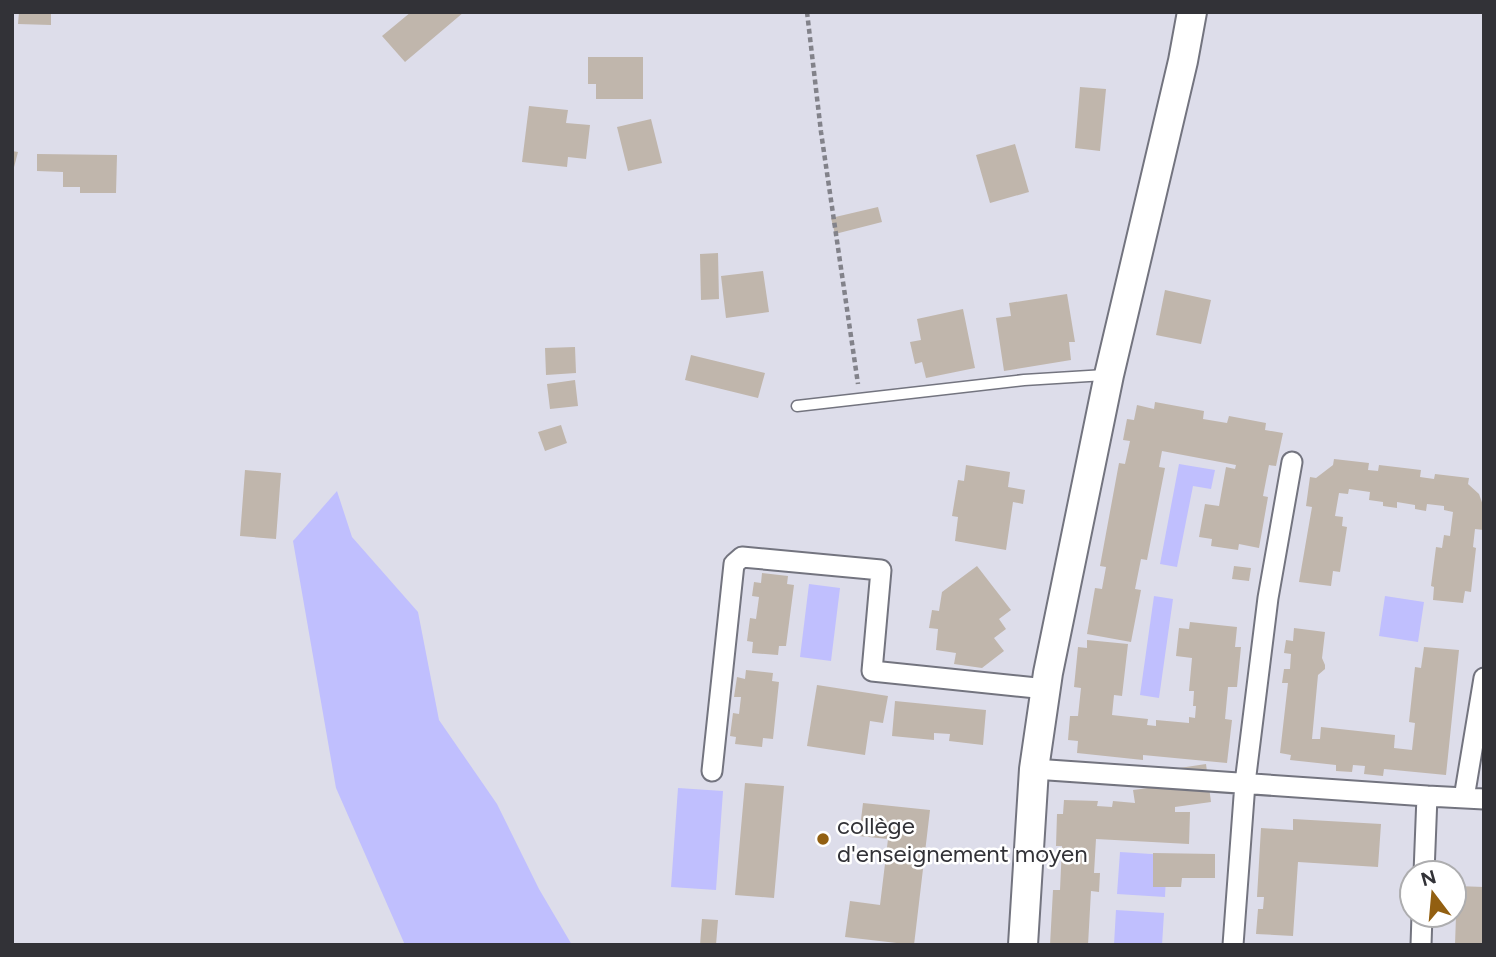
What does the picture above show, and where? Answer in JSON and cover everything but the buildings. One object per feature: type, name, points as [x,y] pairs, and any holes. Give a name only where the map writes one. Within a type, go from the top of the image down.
[{"type":"main road","points":[[1023,945],[1034,769],[1046,688],[1109,374],[1183,61],[1192,12]]},
{"type":"street","points":[[1233,945],[1245,783],[1268,598],[1292,462]]},
{"type":"street","points":[[712,771],[734,564],[743,557],[881,570],[872,671],[1046,688]]},
{"type":"street","points":[[1034,769],[1474,798],[1484,678]]},
{"type":"street","points":[[1425,859],[1427,796]]},
{"type":"lane","points":[[797,407],[1024,380],[1109,374]]},
{"type":"path","points":[[807,12],[821,132],[861,399]]},
{"type":"shaded area","points":[[1179,464],[1215,470],[1211,489],[1193,486],[1177,567],[1160,564]]},
{"type":"shaded area","points":[[337,491],[352,537],[418,612],[439,720],[497,804],[539,889],[572,945],[405,945],[336,788],[293,541]]},
{"type":"shaded area","points":[[809,584],[840,588],[831,661],[800,657]]},
{"type":"shaded area","points":[[1154,596],[1173,599],[1159,698],[1140,695]]},
{"type":"shaded area","points":[[1385,596],[1424,602],[1418,642],[1379,636]]},
{"type":"shaded area","points":[[678,788],[723,791],[716,890],[671,887]]},
{"type":"shaded area","points":[[1120,852],[1167,855],[1165,897],[1117,894]]},
{"type":"shaded area","points":[[1116,910],[1164,913],[1162,945],[1114,945]]},
{"type":"place","name":"collège d'enseignement moyen","points":[[823,839]]}]
